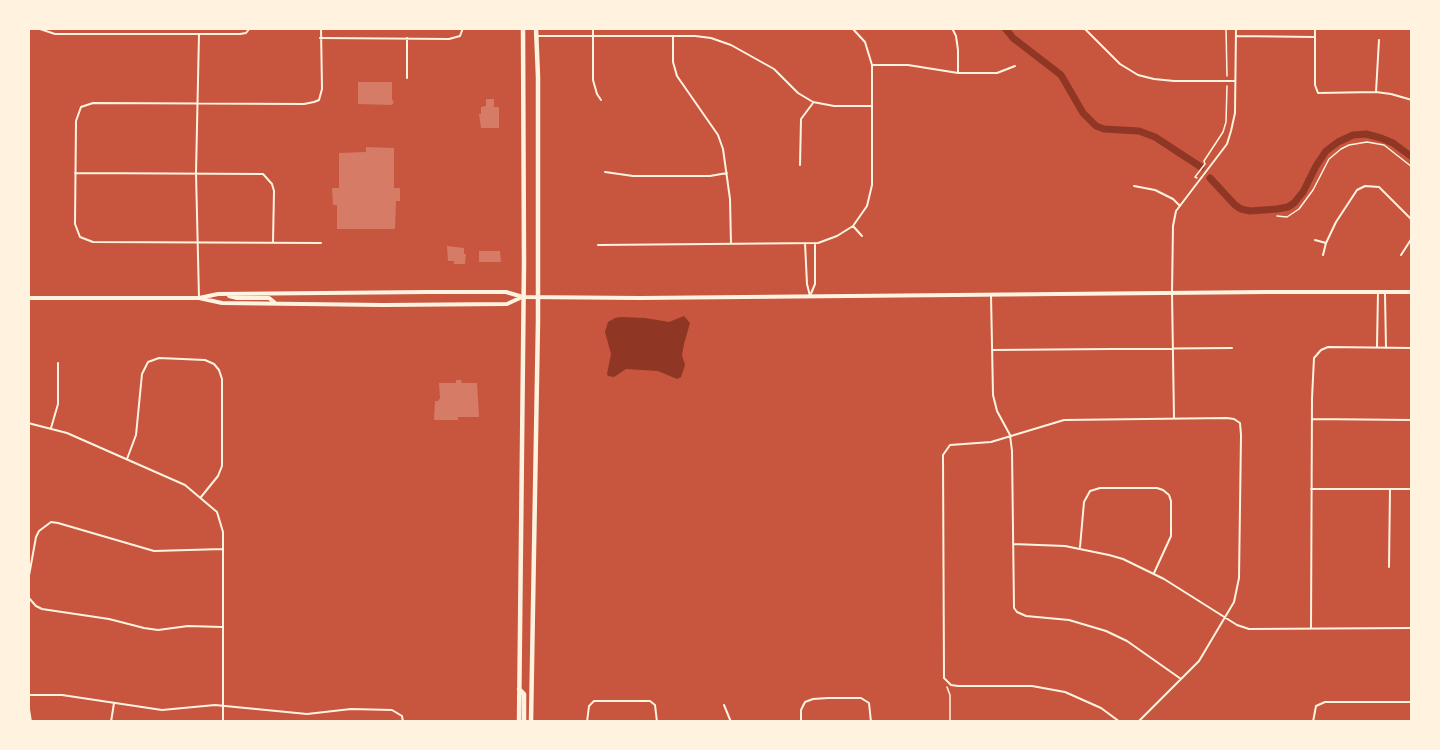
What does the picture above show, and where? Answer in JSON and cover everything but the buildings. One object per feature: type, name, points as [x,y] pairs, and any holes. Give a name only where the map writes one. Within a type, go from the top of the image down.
[{"type":"highway","points":[[519,722],[523,28]]},
{"type":"highway","points":[[531,722],[538,297],[536,28]]},
{"type":"highway","points":[[519,689],[524,694],[524,722]]},
{"type":"main road","points":[[28,298],[199,298],[222,294],[506,292],[523,297],[640,298],[1412,292]]},
{"type":"main road","points":[[222,294],[237,298],[269,298],[274,303]]},
{"type":"main road","points":[[199,298],[222,303],[383,305],[507,304],[523,297]]},
{"type":"street","points":[[37,28],[55,34],[240,34],[249,30]]},
{"type":"street","points":[[321,28],[322,89],[319,100],[304,104],[93,103],[81,107],[76,121],[75,173],[76,231],[86,241],[321,243]]},
{"type":"street","points":[[320,38],[449,39],[460,36],[464,28]]},
{"type":"street","points":[[593,28],[593,80],[601,100]]},
{"type":"street","points":[[598,245],[815,243],[837,236],[853,226],[864,212],[871,192],[872,65],[865,42],[852,28]]},
{"type":"street","points":[[952,28],[958,50],[958,73]]},
{"type":"street","points":[[1084,28],[1119,64],[1138,75],[1174,81],[1235,81]]},
{"type":"street","points":[[1174,419],[1173,226],[1176,211],[1227,144],[1235,113],[1236,28]]},
{"type":"street","points":[[1315,28],[1315,85],[1318,93],[1376,92],[1412,100]]},
{"type":"street","points":[[199,34],[196,173],[199,298]]},
{"type":"street","points":[[536,36],[711,38],[731,45],[774,69],[798,93],[813,102],[834,106],[872,106]]},
{"type":"street","points":[[673,36],[677,76],[718,135],[723,149],[730,199],[731,244]]},
{"type":"street","points":[[1236,36],[1315,37]]},
{"type":"street","points":[[407,38],[407,78]]},
{"type":"street","points":[[1376,92],[1379,40]]},
{"type":"street","points":[[872,65],[908,65],[958,73],[997,73],[1015,66]]},
{"type":"street","points":[[800,165],[801,119],[813,102]]},
{"type":"street","points":[[605,172],[633,176],[727,174]]},
{"type":"street","points":[[75,173],[256,173],[268,178],[274,191],[273,242]]},
{"type":"street","points":[[1134,186],[1155,190],[1173,199],[1180,206]]},
{"type":"street","points":[[1323,255],[1336,222],[1357,190],[1365,186],[1379,188],[1412,220]]},
{"type":"street","points":[[853,226],[862,236]]},
{"type":"street","points":[[1401,255],[1412,238]]},
{"type":"street","points":[[1315,240],[1326,243]]},
{"type":"street","points":[[805,243],[807,284],[810,296]]},
{"type":"street","points":[[810,296],[815,284],[815,243]]},
{"type":"street","points":[[1377,348],[1378,292]]},
{"type":"street","points":[[1385,292],[1386,348]]},
{"type":"street","points":[[991,294],[994,404],[1010,435],[1012,451],[1012,602],[1017,612],[1026,616],[1070,620],[1106,631],[1127,641],[1181,679]]},
{"type":"street","points":[[992,350],[1232,348]]},
{"type":"street","points":[[1311,628],[1313,365],[1317,353],[1328,348],[1412,348]]},
{"type":"street","points":[[127,459],[136,435],[142,374],[148,362],[159,357],[205,360],[214,364],[222,380],[222,466],[218,476],[201,497]]},
{"type":"street","points":[[51,428],[58,404],[58,363]]},
{"type":"street","points":[[1120,722],[1085,699],[1056,690],[1032,686],[957,686],[946,682],[943,674],[943,474],[944,455],[948,447],[954,444],[987,442],[1062,420],[1227,418],[1238,421],[1241,430],[1239,578],[1234,602],[1199,661],[1138,722]]},
{"type":"street","points":[[1312,419],[1412,420]]},
{"type":"street","points":[[28,423],[51,428],[185,485],[212,507],[220,518],[223,549],[223,722]]},
{"type":"street","points":[[1080,548],[1084,502],[1087,494],[1100,489],[1157,488],[1167,492],[1171,501],[1171,536],[1154,573]]},
{"type":"street","points":[[1311,489],[1412,489]]},
{"type":"street","points":[[1389,567],[1390,489]]},
{"type":"street","points":[[28,581],[36,537],[44,525],[51,522],[154,551],[223,549]]},
{"type":"street","points":[[1013,544],[1047,544],[1110,555],[1154,573],[1237,625],[1249,629],[1412,628]]},
{"type":"street","points":[[28,597],[42,609],[109,619],[151,629],[223,627]]},
{"type":"street","points":[[28,695],[62,695],[162,710],[223,706],[307,714],[351,709],[392,710],[402,716],[403,722]]},
{"type":"street","points":[[801,722],[804,702],[813,699],[861,699],[869,704],[871,722]]},
{"type":"street","points":[[587,722],[589,706],[594,701],[650,701],[655,705],[657,722]]},
{"type":"street","points":[[1313,722],[1317,706],[1325,702],[1412,702]]},
{"type":"street","points":[[28,703],[31,722]]},
{"type":"street","points":[[111,722],[114,704]]},
{"type":"street","points":[[724,705],[731,722]]},
{"type":"path","points":[[1226,28],[1227,75]]},
{"type":"path","points":[[1196,178],[1223,132],[1226,122],[1227,88]]},
{"type":"path","points":[[1277,216],[1287,217],[1299,209],[1313,190],[1329,159],[1349,145],[1367,142],[1384,146],[1412,166]]},
{"type":"path","points":[[946,682],[950,695],[950,722]]},
{"type":"shaded area","points":[[684,316],[690,323],[682,355],[685,365],[681,377],[677,379],[658,371],[626,369],[614,377],[608,376],[611,354],[605,332],[608,322],[621,317],[669,322]]},
{"type":"waterway","points":[[1005,28],[1013,38],[1061,75],[1083,113],[1096,126],[1104,129],[1139,131],[1155,137],[1201,167]]},
{"type":"waterway","points":[[1210,178],[1241,209],[1250,211],[1277,209],[1294,203],[1303,192],[1326,151],[1353,135],[1366,134],[1381,138],[1393,143],[1412,157]]}]
